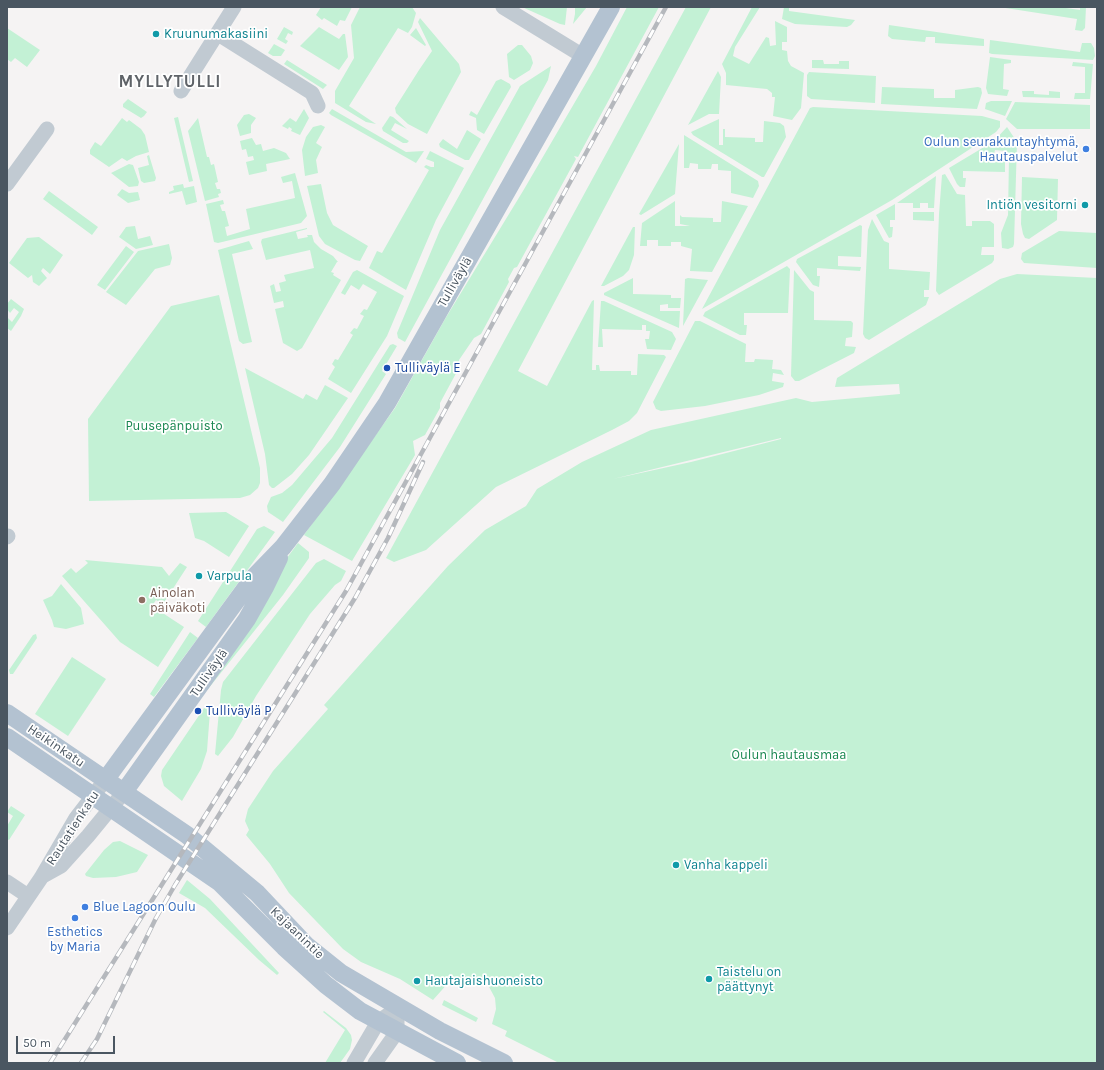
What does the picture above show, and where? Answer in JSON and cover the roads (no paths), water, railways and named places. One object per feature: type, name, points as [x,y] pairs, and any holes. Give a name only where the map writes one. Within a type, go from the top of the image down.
[{"type":"main road","name":"Tulliväylä","points":[[106,779],[253,578],[283,547],[332,484],[387,403],[612,7]]},
{"type":"main road","name":"Tulliväylä","points":[[124,792],[247,619],[265,587],[283,547]]},
{"type":"main road","name":"Heikinkatu","points":[[7,713],[106,779]]},
{"type":"main road","name":"Heikinkatu","points":[[7,737],[93,795]]},
{"type":"main road","name":"Kajaanintie","points":[[106,779],[187,835],[219,860],[257,893],[306,945],[341,973],[398,1008],[504,1063]]},
{"type":"main road","name":"Kajaanintie","points":[[93,795],[219,882],[284,947],[326,985],[360,1011],[457,1063]]},
{"type":"street","points":[[181,91],[234,7]]},
{"type":"street","points":[[503,7],[583,56]]},
{"type":"street","points":[[218,34],[312,93],[318,106]]},
{"type":"street","points":[[7,184],[47,129]]},
{"type":"street","name":"Rautatienkatu","points":[[7,928],[41,878],[76,818],[106,779]]},
{"type":"street","name":"Rautatienkatu","points":[[41,878],[61,866],[124,792]]},
{"type":"street","points":[[7,882],[28,896]]},
{"type":"street","points":[[354,1063],[378,1022],[398,1008]]},
{"type":"street","points":[[375,1063],[397,1032],[398,1008]]},
{"type":"railway","points":[[50,1063],[346,591],[666,7]]},
{"type":"railway","points":[[81,1063],[97,1039],[156,918],[175,885],[355,598],[388,538],[423,462]]},
{"type":"place","name":"Kruunumakasiini","points":[[156,34]]},
{"type":"place","name":"Oulun seurakuntayhtymä, Hautauspalvelut","points":[[1086,149]]},
{"type":"place","name":"Intiön vesitorni","points":[[1085,205]]},
{"type":"place","name":"Tulliväylä E","points":[[387,368]]},
{"type":"place","name":"Varpula","points":[[199,576]]},
{"type":"place","name":"Ainolan päiväkoti","points":[[142,600]]},
{"type":"place","name":"Tulliväylä P","points":[[198,711]]},
{"type":"place","name":"Vanha kappeli","points":[[676,865]]},
{"type":"place","name":"Blue Lagoon Oulu","points":[[85,907]]},
{"type":"place","name":"Esthetics by Maria","points":[[75,918]]},
{"type":"place","name":"Taistelu on päättynyt","points":[[709,979]]},
{"type":"place","name":"Hautajaishuoneisto","points":[[417,981]]},
{"type":"district","name":"MYLLYTULLI","points":[[170,82]]},
{"type":"park label","name":"Puusepänpuisto","points":[[174,426]]},
{"type":"park label","name":"Oulun hautausmaa","points":[[789,755]]}]
